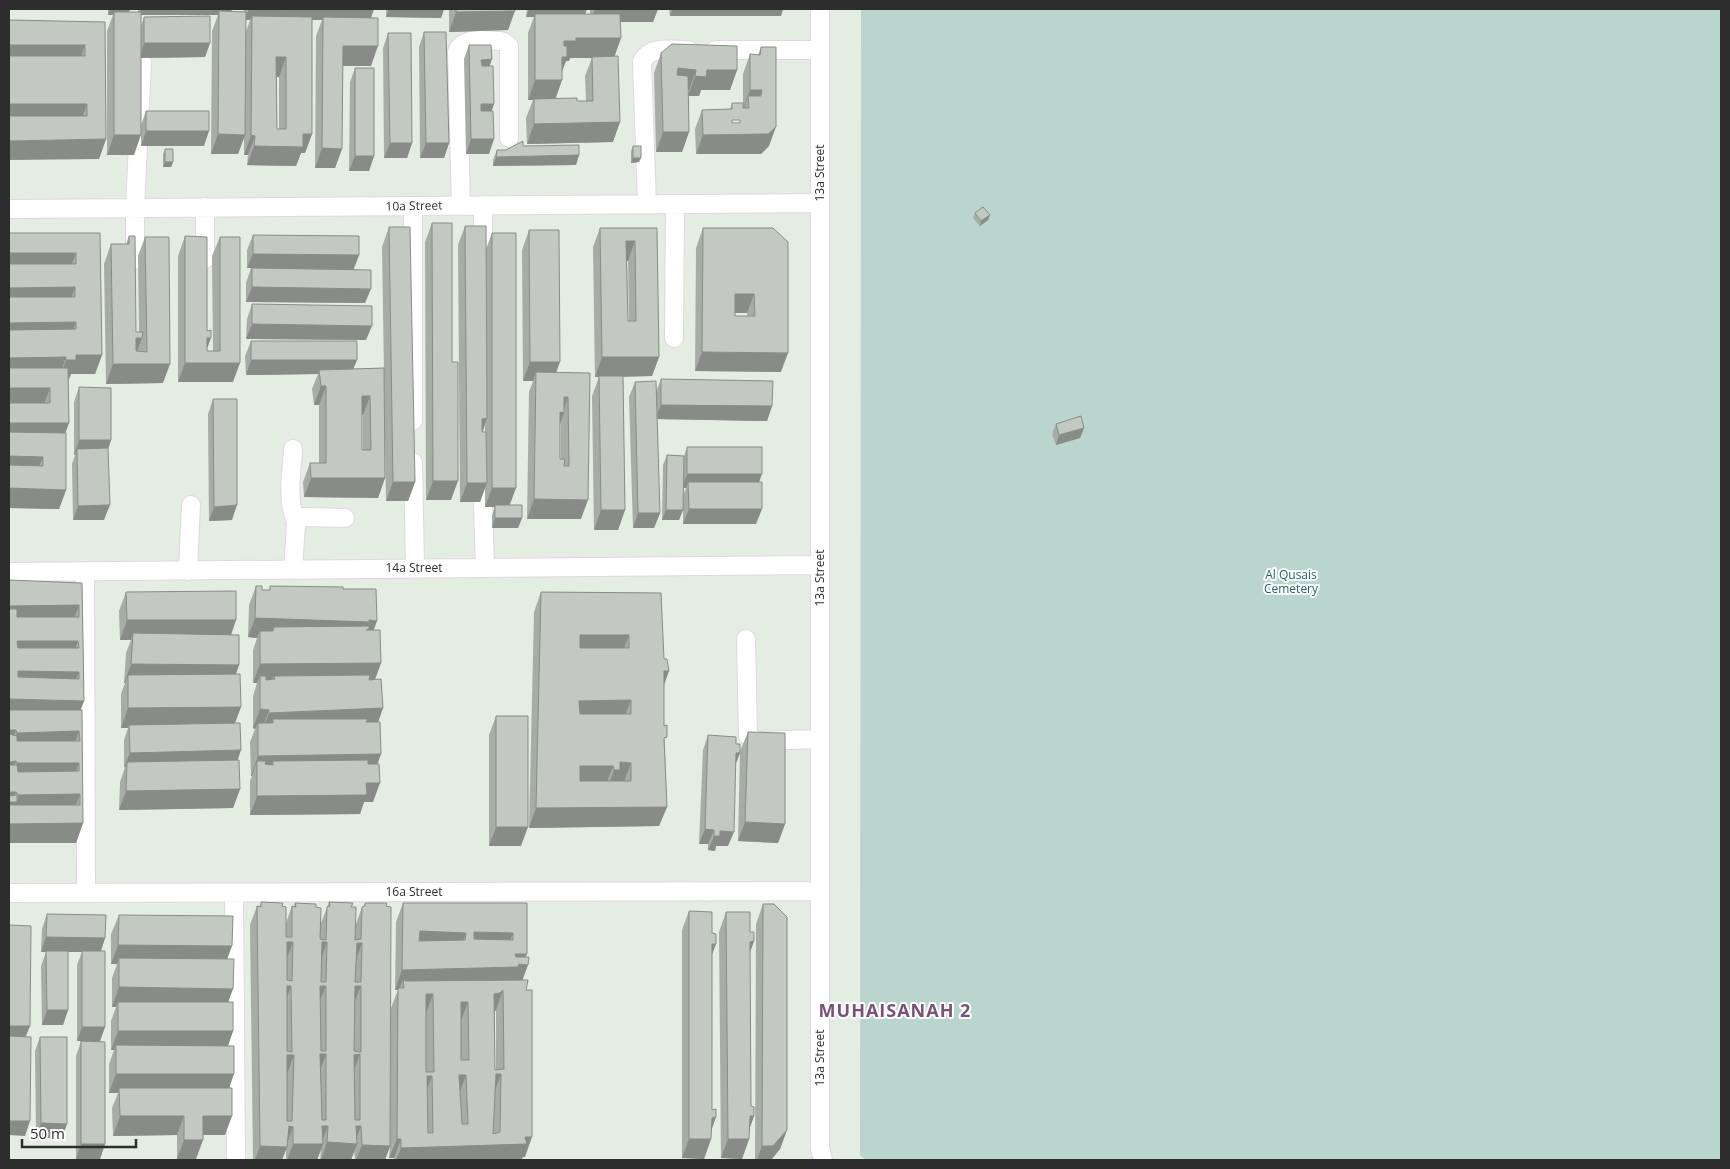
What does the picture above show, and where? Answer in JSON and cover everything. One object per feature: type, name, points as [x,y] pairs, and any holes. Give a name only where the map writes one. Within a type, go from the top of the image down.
[{"type":"street","name":"13a Street","points":[[820,9],[820,1156]]},
{"type":"street","points":[[461,205],[457,52],[461,45],[466,42],[471,40],[501,41],[510,46],[509,138]]},
{"type":"street","points":[[647,204],[642,62],[648,53],[659,50],[820,50]]},
{"type":"street","points":[[134,276],[135,207],[142,63]]},
{"type":"street","name":"10a Street","points":[[9,209],[820,203]]},
{"type":"street","points":[[674,338],[675,204]]},
{"type":"street","points":[[483,205],[483,268]]},
{"type":"street","points":[[204,277],[205,207]]},
{"type":"street","points":[[413,207],[413,524],[415,568]]},
{"type":"street","points":[[293,449],[291,500],[292,511],[296,521],[293,569]]},
{"type":"street","points":[[482,456],[485,568]]},
{"type":"street","points":[[188,571],[191,505]]},
{"type":"street","points":[[296,521],[300,517],[345,518]]},
{"type":"street","name":"14a Street","points":[[9,572],[820,566]]},
{"type":"street","points":[[85,572],[86,893]]},
{"type":"street","points":[[746,639],[748,736],[756,741],[820,739]]},
{"type":"street","name":"16a Street","points":[[9,893],[820,891]]},
{"type":"street","points":[[234,893],[236,1160]]},
{"type":"street","points":[[215,971],[234,971]]},
{"type":"street","points":[[215,1013],[234,1013]]},
{"type":"street","points":[[216,1056],[235,1056]]},
{"type":"street","points":[[216,1098],[236,1098]]},
{"type":"green space","name":"Al Qusais Cemetery","points":[[861,9],[1721,9],[1721,1160],[866,1160],[860,1155]]},
{"type":"building","points":[[456,9],[515,9],[515,11],[456,12]]},
{"type":"building","points":[[219,11],[246,12],[245,135],[218,134]]},
{"type":"building","points":[[114,12],[141,12],[141,135],[114,135]]},
{"type":"building","points":[[535,14],[620,14],[621,38],[576,38],[576,41],[564,41],[564,46],[567,46],[567,57],[562,57],[562,80],[535,80]]},
{"type":"building","points":[[210,16],[210,43],[144,43],[144,17]]},
{"type":"building","points":[[252,16],[312,17],[312,134],[303,134],[303,147],[254,146],[255,136],[251,135]],"holes":[[[276,57],[286,57],[286,129],[277,129]]]},
{"type":"building","points":[[323,17],[378,18],[378,46],[343,46],[342,149],[322,148]]},
{"type":"building","points":[[9,20],[105,22],[106,139],[9,141],[9,116],[87,116],[87,104],[9,104],[9,56],[85,56],[85,45],[9,45]]},
{"type":"building","points":[[424,32],[446,32],[449,143],[426,143]]},
{"type":"building","points":[[388,33],[411,33],[412,143],[390,143]]},
{"type":"building","points":[[672,44],[737,46],[737,70],[707,70],[706,77],[695,76],[696,70],[678,68],[677,75],[688,76],[689,132],[663,132],[661,53]]},
{"type":"building","points":[[469,45],[491,45],[492,59],[481,60],[482,66],[493,66],[494,104],[481,104],[481,111],[493,111],[494,139],[471,139]]},
{"type":"building","points":[[761,47],[776,47],[776,127],[768,134],[703,135],[702,110],[732,109],[732,103],[743,103],[743,108],[749,108],[748,96],[761,96],[762,90],[750,90],[750,54],[760,55]],"holes":[[[732,120],[740,120],[740,123],[732,123]]]},
{"type":"building","points":[[618,56],[620,122],[534,124],[534,99],[577,98],[577,101],[593,101],[592,57]]},
{"type":"building","points":[[355,68],[374,68],[374,156],[355,156]]},
{"type":"building","points":[[146,111],[209,111],[209,131],[146,131]]},
{"type":"building","points":[[523,141],[523,146],[579,145],[579,155],[496,157],[497,150],[506,150]]},
{"type":"building","points":[[633,146],[641,146],[641,158],[633,158]]},
{"type":"building","points":[[165,149],[173,149],[173,162],[165,162]]},
{"type":"building","points":[[983,207],[990,215],[981,221],[975,213]]},
{"type":"building","points":[[432,223],[452,223],[452,362],[458,362],[458,481],[433,481]]},
{"type":"building","points":[[465,226],[486,226],[487,418],[482,419],[482,432],[486,432],[487,483],[467,483]]},
{"type":"building","points":[[389,227],[410,227],[415,482],[393,482]]},
{"type":"building","points":[[600,228],[657,228],[659,357],[602,357]],"holes":[[[626,241],[635,241],[636,321],[628,321]]]},
{"type":"building","points":[[703,228],[773,228],[788,242],[788,353],[702,352]],"holes":[[[735,294],[754,294],[755,316],[735,316]]]},
{"type":"building","points":[[529,230],[559,230],[560,362],[530,362]]},
{"type":"building","points":[[9,233],[100,233],[102,355],[76,355],[76,360],[66,360],[66,357],[9,358],[9,330],[76,329],[76,322],[9,323],[9,297],[75,297],[75,287],[9,288],[9,264],[76,264],[76,253],[9,253]]},
{"type":"building","points":[[492,233],[516,233],[516,488],[492,488]]},
{"type":"building","points":[[253,235],[359,236],[359,255],[253,254]]},
{"type":"building","points":[[129,236],[135,236],[136,332],[143,332],[142,338],[136,338],[136,351],[147,352],[145,237],[169,237],[170,364],[113,364],[111,244],[129,244]]},
{"type":"building","points":[[185,236],[207,237],[207,331],[211,330],[211,338],[207,338],[207,351],[220,351],[220,237],[240,237],[240,363],[185,363]]},
{"type":"building","points":[[252,268],[371,270],[371,289],[252,287]]},
{"type":"building","points":[[252,304],[372,306],[372,326],[252,324]]},
{"type":"building","points":[[251,341],[357,341],[357,360],[251,360]]},
{"type":"building","points":[[9,368],[68,368],[69,423],[9,423],[9,403],[50,403],[50,388],[9,388]]},
{"type":"building","points":[[384,368],[385,478],[311,478],[310,463],[326,463],[326,386],[321,386],[319,370]],"holes":[[[362,396],[370,396],[371,450],[362,450]]]},
{"type":"building","points":[[536,372],[590,373],[588,500],[534,499]],"holes":[[[564,397],[568,397],[569,466],[564,466],[565,459],[560,459],[560,412],[564,413]]]},
{"type":"building","points":[[599,376],[623,376],[625,510],[601,510]]},
{"type":"building","points":[[661,379],[773,381],[772,406],[661,405]]},
{"type":"building","points":[[656,381],[660,513],[638,513],[635,382]]},
{"type":"building","points":[[79,387],[111,388],[111,440],[79,440]]},
{"type":"building","points":[[213,399],[237,399],[237,505],[214,507]]},
{"type":"building","points":[[1081,416],[1084,428],[1059,435],[1056,424]]},
{"type":"building","points":[[9,432],[66,433],[66,490],[9,488],[9,465],[43,466],[43,457],[9,456]]},
{"type":"building","points":[[687,447],[762,447],[762,474],[687,474]]},
{"type":"building","points":[[108,448],[110,505],[78,506],[77,449]]},
{"type":"building","points":[[667,455],[684,456],[683,510],[666,510]]},
{"type":"building","points":[[688,482],[762,482],[762,509],[689,509]]},
{"type":"building","points":[[495,505],[522,505],[522,518],[495,518]]},
{"type":"building","points":[[9,580],[82,583],[84,701],[9,699],[9,609],[17,609],[17,617],[79,617],[79,605],[9,606]],"holes":[[[17,641],[78,641],[79,648],[18,648]],[[18,671],[79,672],[79,679],[18,677]]]},
{"type":"building","points":[[256,586],[262,586],[262,590],[270,590],[270,586],[376,589],[377,621],[255,618]]},
{"type":"building","points":[[236,591],[236,620],[127,620],[126,592]]},
{"type":"building","points":[[541,592],[661,593],[664,659],[667,659],[669,671],[664,671],[664,726],[667,725],[667,737],[664,738],[667,807],[536,808]],"holes":[[[580,635],[629,635],[629,648],[580,648]],[[631,700],[631,714],[580,714],[579,701]],[[620,762],[631,763],[631,781],[580,781],[580,766],[613,766],[614,770],[620,770]]]},
{"type":"building","points":[[369,626],[369,629],[366,630],[380,630],[381,663],[260,664],[260,631],[273,631],[274,627]]},
{"type":"building","points":[[133,633],[239,635],[239,665],[131,664]]},
{"type":"building","points":[[240,674],[241,707],[128,708],[128,675]]},
{"type":"building","points":[[370,675],[369,680],[381,679],[383,708],[269,713],[269,710],[260,709],[260,676],[266,676],[266,680],[275,679],[274,676]]},
{"type":"building","points":[[9,710],[82,710],[83,823],[9,824],[9,805],[80,805],[80,794],[19,795],[16,792],[9,792],[9,765],[17,765],[18,772],[79,771],[79,763],[9,762],[9,734],[17,736],[17,741],[80,741],[79,731],[17,733],[16,730],[9,730]]},
{"type":"building","points":[[496,716],[528,716],[528,827],[496,827]]},
{"type":"building","points":[[273,719],[368,719],[366,722],[380,722],[381,754],[258,756],[258,723],[273,723]]},
{"type":"building","points":[[240,723],[241,750],[130,753],[129,725]]},
{"type":"building","points":[[748,732],[785,733],[785,824],[745,822]]},
{"type":"building","points":[[708,735],[736,737],[736,744],[740,744],[740,753],[736,753],[734,832],[720,831],[720,836],[714,836],[714,830],[705,829]]},
{"type":"building","points":[[239,760],[240,789],[126,791],[127,762]]},
{"type":"building","points":[[368,760],[368,764],[379,764],[380,783],[366,783],[367,795],[257,796],[257,761],[266,761],[265,764],[273,765],[273,761]]},
{"type":"building","points":[[17,795],[17,802],[9,802],[9,796]]},
{"type":"building","points":[[261,902],[283,903],[282,906],[286,907],[286,937],[292,937],[292,906],[296,907],[295,903],[316,904],[316,907],[321,908],[320,939],[326,940],[327,907],[330,906],[329,902],[353,903],[351,907],[356,907],[355,940],[361,939],[362,907],[365,906],[365,903],[387,903],[386,906],[391,907],[390,1146],[362,1145],[361,1126],[356,1126],[357,1144],[327,1142],[328,1126],[322,1126],[323,1144],[293,1144],[293,1127],[289,1126],[287,1147],[260,1146],[257,906],[261,907]],"holes":[[[287,942],[293,942],[292,981],[287,980]],[[322,942],[327,942],[326,982],[321,982]],[[357,943],[362,943],[361,982],[355,982]],[[287,986],[291,986],[292,1052],[287,1051]],[[320,986],[326,986],[326,1051],[321,1051]],[[355,986],[361,986],[361,1052],[354,1051]],[[320,1054],[326,1054],[326,1120],[322,1120]],[[360,1054],[360,1120],[355,1120],[354,1055]],[[287,1055],[294,1055],[292,1121],[287,1121]]]},
{"type":"building","points":[[403,903],[527,903],[527,954],[515,954],[516,957],[529,957],[528,965],[519,964],[518,967],[402,970]],"holes":[[[420,931],[466,933],[465,940],[419,941]],[[474,932],[513,933],[513,940],[474,939]]]},
{"type":"building","points":[[763,904],[774,904],[787,917],[787,1130],[773,1146],[762,1146]]},
{"type":"building","points":[[689,911],[712,912],[712,933],[716,934],[716,944],[712,944],[712,1110],[716,1109],[716,1117],[712,1118],[711,1139],[689,1139]]},
{"type":"building","points":[[726,912],[750,912],[750,932],[754,932],[754,941],[750,942],[751,1106],[754,1107],[754,1116],[750,1116],[749,1139],[728,1139]]},
{"type":"building","points":[[47,914],[106,915],[105,938],[46,937]]},
{"type":"building","points":[[119,915],[233,916],[232,946],[118,945]]},
{"type":"building","points":[[9,925],[31,926],[30,1026],[9,1026]]},
{"type":"building","points":[[46,951],[68,951],[68,1010],[47,1010]]},
{"type":"building","points":[[82,951],[105,951],[105,1027],[82,1027]]},
{"type":"building","points":[[119,958],[234,959],[233,989],[119,987]]},
{"type":"building","points":[[403,980],[528,980],[526,990],[532,990],[532,1137],[525,1137],[527,1144],[401,1148],[401,1139],[397,1139],[398,988],[404,988]],"holes":[[[503,990],[504,1069],[495,1070],[494,994],[500,993]],[[426,994],[433,994],[434,1072],[426,1072]],[[461,1002],[468,1002],[469,1060],[461,1060]],[[496,1074],[501,1074],[500,1132],[493,1134]],[[459,1075],[466,1075],[468,1124],[462,1124]],[[427,1076],[432,1076],[433,1133],[428,1133]]]},
{"type":"building","points":[[118,1002],[233,1002],[233,1031],[118,1031]]},
{"type":"building","points":[[9,1036],[31,1037],[30,1121],[9,1121]]},
{"type":"building","points":[[40,1037],[67,1037],[67,1124],[41,1123]]},
{"type":"building","points":[[81,1041],[105,1042],[105,1144],[81,1144]]},
{"type":"building","points":[[116,1045],[234,1046],[234,1074],[116,1074]]},
{"type":"building","points":[[119,1088],[232,1088],[232,1116],[203,1116],[203,1140],[184,1140],[184,1116],[120,1116]]},
{"type":"district","name":"MUHAISANAH 2","points":[[895,1011]]}]
